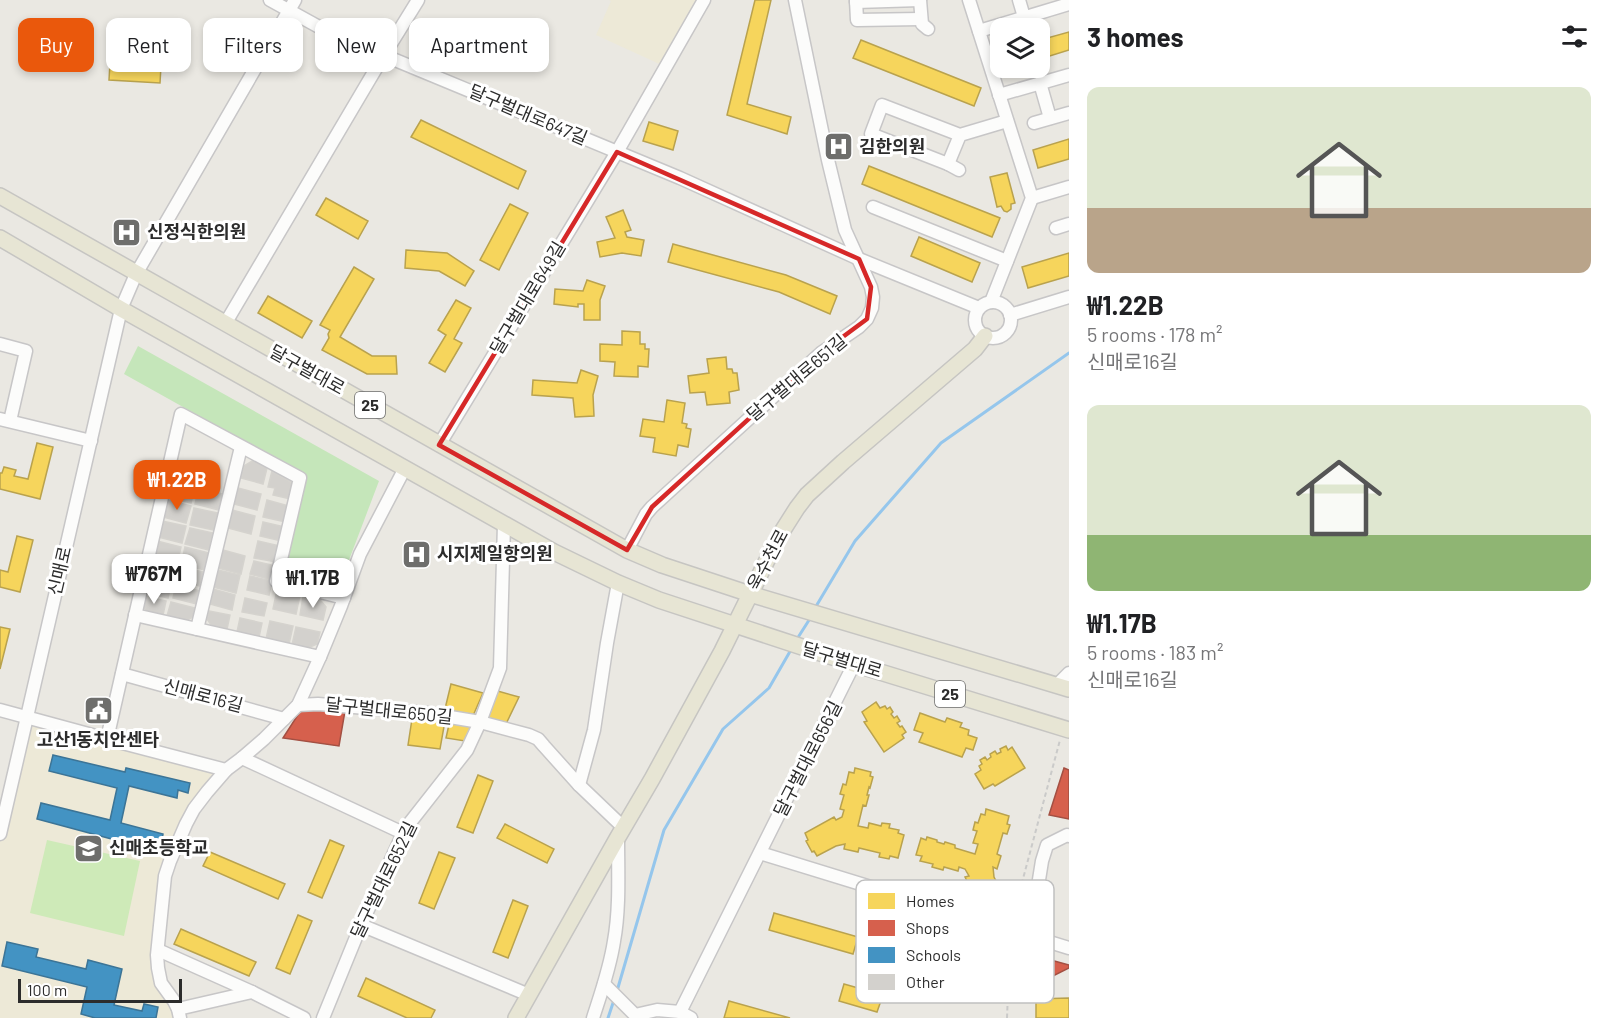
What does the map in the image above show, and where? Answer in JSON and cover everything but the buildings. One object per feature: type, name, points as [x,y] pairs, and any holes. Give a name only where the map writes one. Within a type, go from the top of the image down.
[{"type":"main road","name":"달구벌대로","points":[[0,196],[627,550],[662,565],[750,594],[1063,687]]},
{"type":"main road","name":"달구벌대로","points":[[0,238],[121,309],[504,524],[618,583],[659,600],[735,626],[1069,730]]},
{"type":"main road","name":"욱수천로","points":[[516,1018],[657,769],[735,626],[778,538],[797,508],[807,495],[843,462],[975,349],[985,336]]},
{"type":"street","name":"달구벌대로647길","points":[[270,0],[315,25]]},
{"type":"street","name":"신매로","points":[[0,834],[121,309],[136,274],[295,0]]},
{"type":"street","points":[[397,27],[418,0]]},
{"type":"street","name":"달구벌대로649길","points":[[439,445],[617,152],[704,0]]},
{"type":"street","name":"달구벌대로651길","points":[[627,550],[652,507],[821,353],[859,327],[867,319],[872,309],[871,287],[845,230],[832,180],[795,0]]},
{"type":"street","points":[[920,0],[924,24],[857,20],[856,1],[920,0]]},
{"type":"street","points":[[969,0],[1032,198],[991,302]]},
{"type":"street","points":[[1019,0],[1024,17]]},
{"type":"street","points":[[979,31],[1069,4]]},
{"type":"street","name":"달구벌대로647길","points":[[397,60],[617,152]]},
{"type":"street","points":[[225,324],[367,72]]},
{"type":"street","points":[[999,95],[1069,75]]},
{"type":"street","points":[[1040,83],[1050,118]]},
{"type":"street","points":[[960,135],[954,167],[871,134],[882,105],[960,135],[1007,121]]},
{"type":"street","points":[[1035,123],[1069,113]]},
{"type":"street","points":[[617,152],[979,309]]},
{"type":"street","points":[[1032,198],[1069,187]]},
{"type":"street","points":[[873,207],[1007,261]]},
{"type":"street","points":[[1056,228],[1069,224]]},
{"type":"street","points":[[1010,315],[1069,297]]},
{"type":"street","points":[[991,302],[1000,303],[1005,307],[1010,315],[1011,323],[1006,333],[995,338],[985,336],[976,326],[976,314],[979,309],[991,302]]},
{"type":"street","points":[[0,344],[26,351],[5,420],[91,441]]},
{"type":"street","points":[[106,740],[181,414],[300,478],[276,581],[344,598]]},
{"type":"street","points":[[197,629],[241,447]]},
{"type":"street","name":"달구벌대로650길","points":[[252,992],[179,1014],[174,1001],[161,983],[158,969],[165,876],[194,809],[226,770],[264,740],[298,705],[320,657],[360,554],[405,468]]},
{"type":"street","name":"달구벌대로652길","points":[[323,1018],[361,925],[403,834],[467,750],[500,668],[504,524]]},
{"type":"street","points":[[579,785],[594,730],[618,583]]},
{"type":"street","points":[[135,615],[320,657]]},
{"type":"street","name":"달구벌대로656길","points":[[680,1012],[854,664]]},
{"type":"street","name":"달구벌대로","points":[[1063,687],[1069,673]]},
{"type":"street","name":"신매로16길","points":[[122,674],[284,718]]},
{"type":"street","name":"달구벌대로650길","points":[[298,705],[318,704],[426,713],[480,722]]},
{"type":"street","points":[[0,710],[226,770]]},
{"type":"street","points":[[480,722],[529,735],[538,740],[620,832]]},
{"type":"street","points":[[242,758],[403,834]]},
{"type":"street","name":"욱수천로","points":[[593,1018],[614,940],[620,832]]},
{"type":"street","points":[[1039,880],[1047,845],[1069,836]]},
{"type":"street","points":[[760,853],[856,883]]},
{"type":"street","points":[[361,925],[529,995]]},
{"type":"street","points":[[1054,943],[1069,948]]},
{"type":"street","points":[[158,950],[304,1018]]},
{"type":"street","points":[[604,984],[635,1015],[657,1010],[680,1012],[692,1018]]},
{"type":"highlighted area","points":[[617,152],[859,259],[871,287],[867,319],[821,353],[652,507],[627,550],[439,445]]},
{"type":"shaded area","points":[[609,0],[704,0],[666,67],[596,35],[611,1]]},
{"type":"shaded area","name":"신매초등학교","points":[[26,717],[226,770],[207,792],[170,861],[157,955],[180,1018],[0,1018],[0,834]]},
{"type":"green space","points":[[138,346],[379,481],[338,589],[285,575],[305,475],[124,374]]},
{"type":"green space","points":[[47,840],[140,861],[124,936],[30,913]]},
{"type":"waterway","points":[[815,608],[855,541],[941,443],[1069,353]]},
{"type":"waterway","points":[[797,639],[811,617]]},
{"type":"waterway","points":[[617,991],[664,830],[723,729],[769,688],[792,648]]},
{"type":"waterway","points":[[608,1018],[614,1000]]},
{"type":"place","name":"김한의원","points":[[838,147]]},
{"type":"place","name":"신정식한의원","points":[[126,232]]},
{"type":"place","name":"시지제일항의원","points":[[416,554]]},
{"type":"place","name":"고산1동치안센타","points":[[98,711]]},
{"type":"place","name":"신매초등학교","points":[[88,848]]}]
